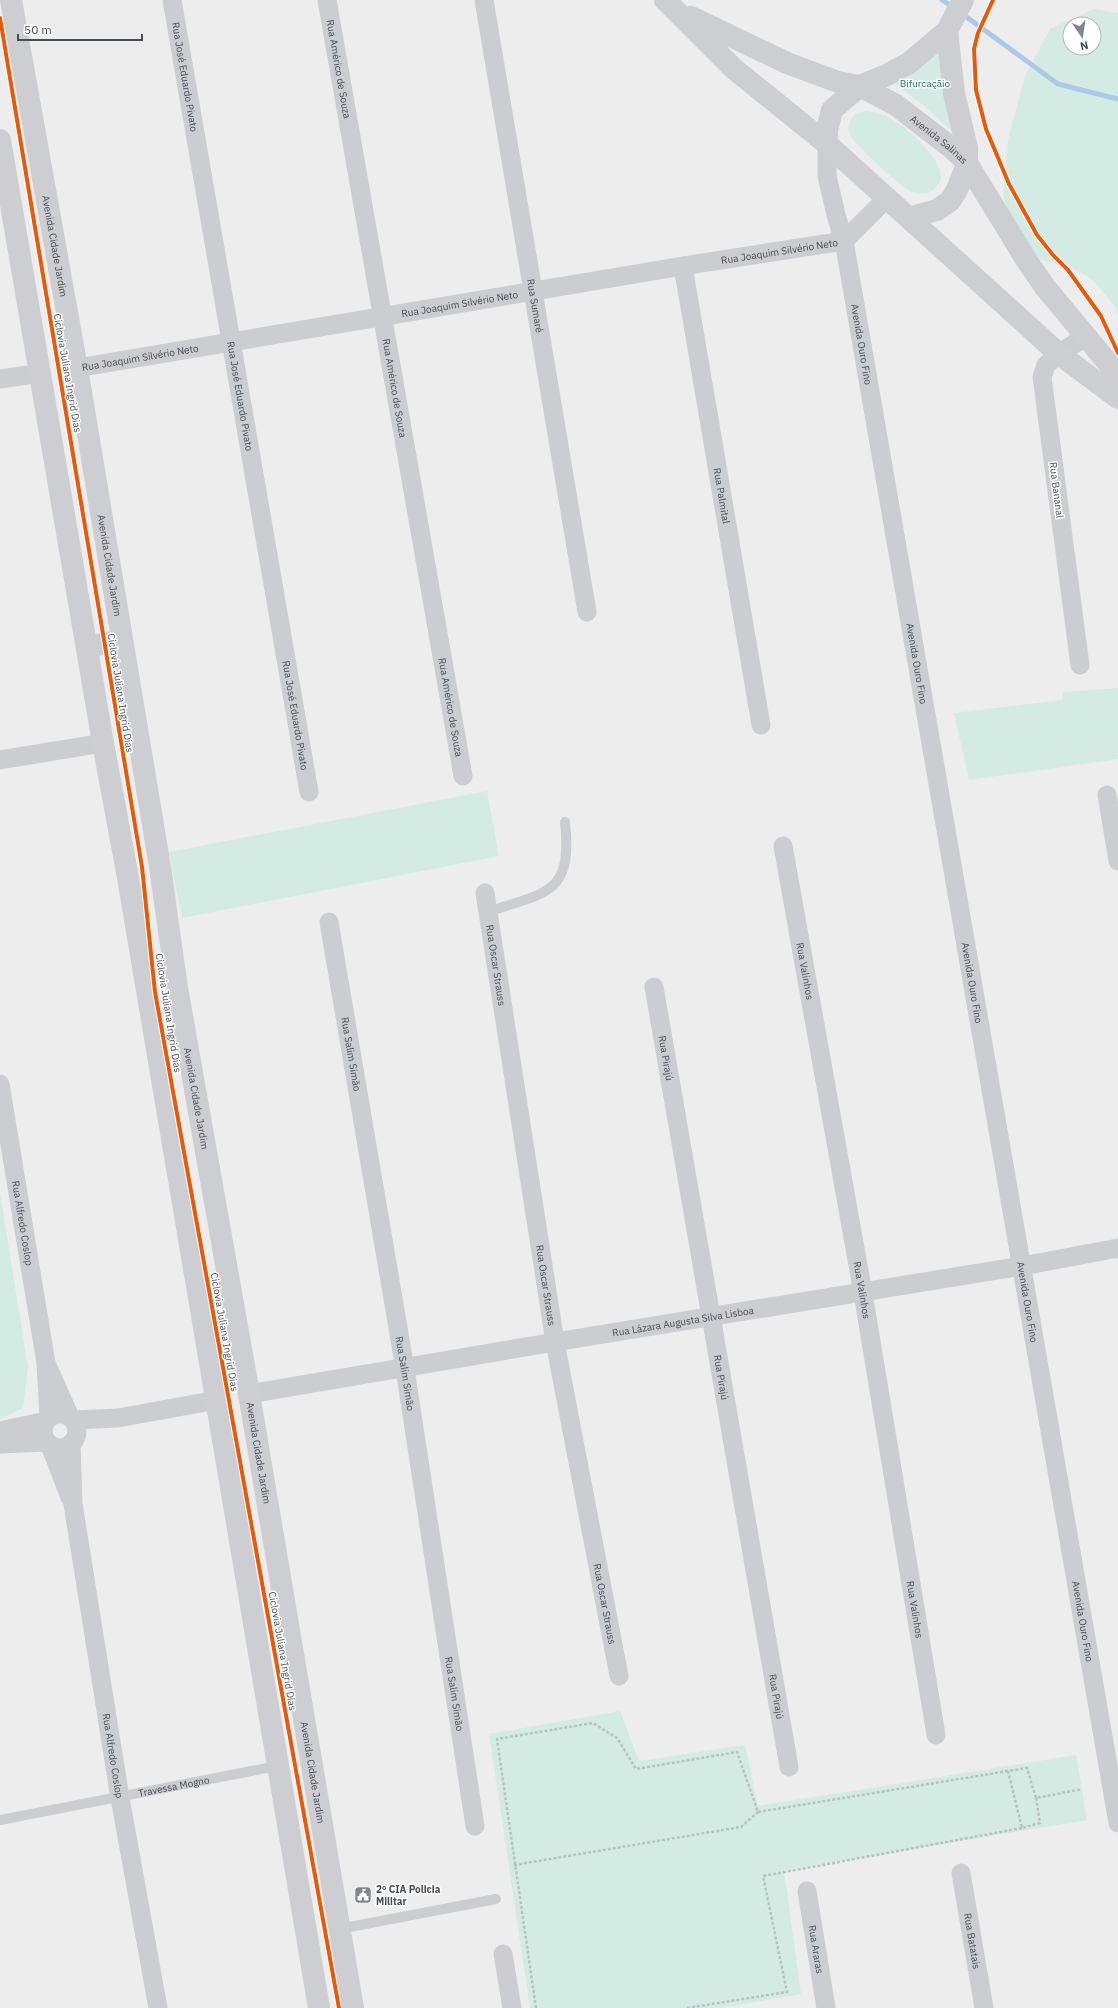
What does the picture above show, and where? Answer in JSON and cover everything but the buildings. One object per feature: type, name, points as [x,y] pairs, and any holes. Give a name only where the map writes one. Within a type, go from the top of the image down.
[{"type":"main road","name":"Avenida Cidade Jardim","points":[[11,0],[76,368],[160,867],[177,988],[353,2008]]},
{"type":"main road","points":[[827,144],[827,130],[832,110],[860,86],[887,75],[908,63],[949,27],[963,0]]},
{"type":"main road","name":"Avenida Salinas","points":[[670,4],[787,63],[838,82],[860,86],[896,106],[952,149],[968,163],[1027,261],[1045,287],[1118,375]]},
{"type":"main road","name":"Avenida Salinas","points":[[670,4],[733,68],[827,144],[888,196],[1059,354],[1118,398]]},
{"type":"main road","points":[[911,217],[937,210],[950,201],[957,190],[968,163],[954,93],[949,27]]},
{"type":"main road","points":[[0,140],[216,1400],[277,1766],[308,1933],[319,2008]]},
{"type":"main road","points":[[87,648],[122,640]]},
{"type":"main road","points":[[146,994],[177,988]]},
{"type":"main road","points":[[308,1933],[340,1929]]},
{"type":"street","name":"Rua José Eduardo Pivato","points":[[172,0],[309,792]]},
{"type":"street","name":"Rua Américo de Souza","points":[[327,0],[381,316],[463,776]]},
{"type":"street","name":"Rua Sumaré","points":[[484,0],[587,612]]},
{"type":"street","name":"Avenida Ouro Fino","points":[[827,144],[827,176],[844,241],[1118,1823]]},
{"type":"street","points":[[844,241],[888,196]]},
{"type":"street","name":"Rua Joaquim Silvério Neto","points":[[76,368],[683,266],[844,241]]},
{"type":"street","name":"Rua Palmital","points":[[683,266],[762,725]]},
{"type":"street","name":"Rua Bananal","points":[[1080,665],[1042,377],[1046,365],[1059,354],[1086,336]]},
{"type":"street","points":[[0,379],[41,373]]},
{"type":"street","points":[[0,760],[103,743]]},
{"type":"street","points":[[1107,796],[1118,861]]},
{"type":"street","name":"Rua Valinhos","points":[[783,846],[863,1293],[936,1735]]},
{"type":"street","name":"Rua Oscar Strauss","points":[[485,893],[556,1342],[618,1676]]},
{"type":"street","name":"Rua Salim Simão","points":[[329,922],[405,1369],[475,1826]]},
{"type":"street","name":"Rua Pirajú","points":[[654,987],[789,1767]]},
{"type":"street","name":"Rua Alfredo Coslop","points":[[0,1084],[4,1130],[46,1362]]},
{"type":"street","name":"Rua Lázara Augusta Silva Lisboa","points":[[248,1394],[405,1369],[556,1342],[863,1293],[1118,1248]]},
{"type":"street","points":[[46,1362],[77,1429],[73,1441],[73,1504]]},
{"type":"street","points":[[46,1362],[47,1419],[42,1431],[73,1504]]},
{"type":"street","points":[[0,1431],[47,1419],[59,1414],[71,1418],[118,1418],[216,1400]]},
{"type":"street","points":[[0,1444],[48,1444],[61,1448],[118,1418]]},
{"type":"street","name":"Rua Alfredo Coslop","points":[[73,1504],[120,1798],[158,2008]]},
{"type":"street","name":"Rua Batatais","points":[[961,1873],[984,2008]]},
{"type":"street","name":"Rua Araras","points":[[807,1891],[826,2008]]},
{"type":"street","points":[[502,1954],[512,2008]]},
{"type":"lane","points":[[488,912],[545,893],[561,878],[568,848],[565,822]]},
{"type":"lane","name":"Travessa Mogno","points":[[0,1820],[120,1798],[277,1766]]},
{"type":"lane","points":[[340,1929],[496,1899]]},
{"type":"path","points":[[536,2008],[514,1865],[497,1738],[593,1723],[617,1738],[636,1769],[737,1752],[758,1812]]},
{"type":"path","points":[[514,1865],[741,1827],[758,1812],[1027,1768],[1036,1798],[1040,1823],[1022,1828],[762,1876],[787,1992],[686,2008]]},
{"type":"path","points":[[1008,1771],[1022,1828]]},
{"type":"path","points":[[1036,1798],[1082,1789]]},
{"type":"green space","points":[[1094,9],[1118,13],[1118,315],[1116,308],[1094,281],[1068,265],[1041,260],[1015,233],[1003,195],[1008,140],[1025,76],[1050,29],[1062,24],[1062,56],[1102,56],[1102,16],[1079,16]]},
{"type":"green space","name":"Bifurcaçãio","points":[[940,47],[954,133],[922,104],[895,84]]},
{"type":"green space","points":[[866,111],[882,114],[891,119],[910,133],[929,151],[940,170],[941,178],[930,193],[914,193],[907,189],[878,165],[852,138],[849,133],[849,125],[851,120],[855,113]]},
{"type":"green space","points":[[1118,688],[1118,759],[969,780],[954,713],[1062,700],[1063,692]]},
{"type":"green space","points":[[487,791],[499,856],[182,918],[169,852]]},
{"type":"green space","points":[[0,1193],[28,1367],[23,1408],[0,1419]]},
{"type":"green space","points":[[620,1711],[639,1761],[745,1745],[758,1806],[1076,1755],[1087,1820],[784,1870],[801,1994],[721,2008],[530,2008],[489,1734]]},
{"type":"waterway","points":[[942,0],[953,7]]},
{"type":"waterway","points":[[961,13],[1058,84],[1118,99]]},
{"type":"cycle path","points":[[993,0],[978,33],[974,49],[976,90],[986,129],[1009,184],[1037,235],[1053,255],[1068,270],[1101,316],[1118,353]]},
{"type":"cycle path","name":"Ciclovia Juliana Ingrid Dias","points":[[0,18],[142,867],[155,992],[339,2008]]},
{"type":"place","name":"2º CIA Policia Militar","points":[[363,1895]]}]
